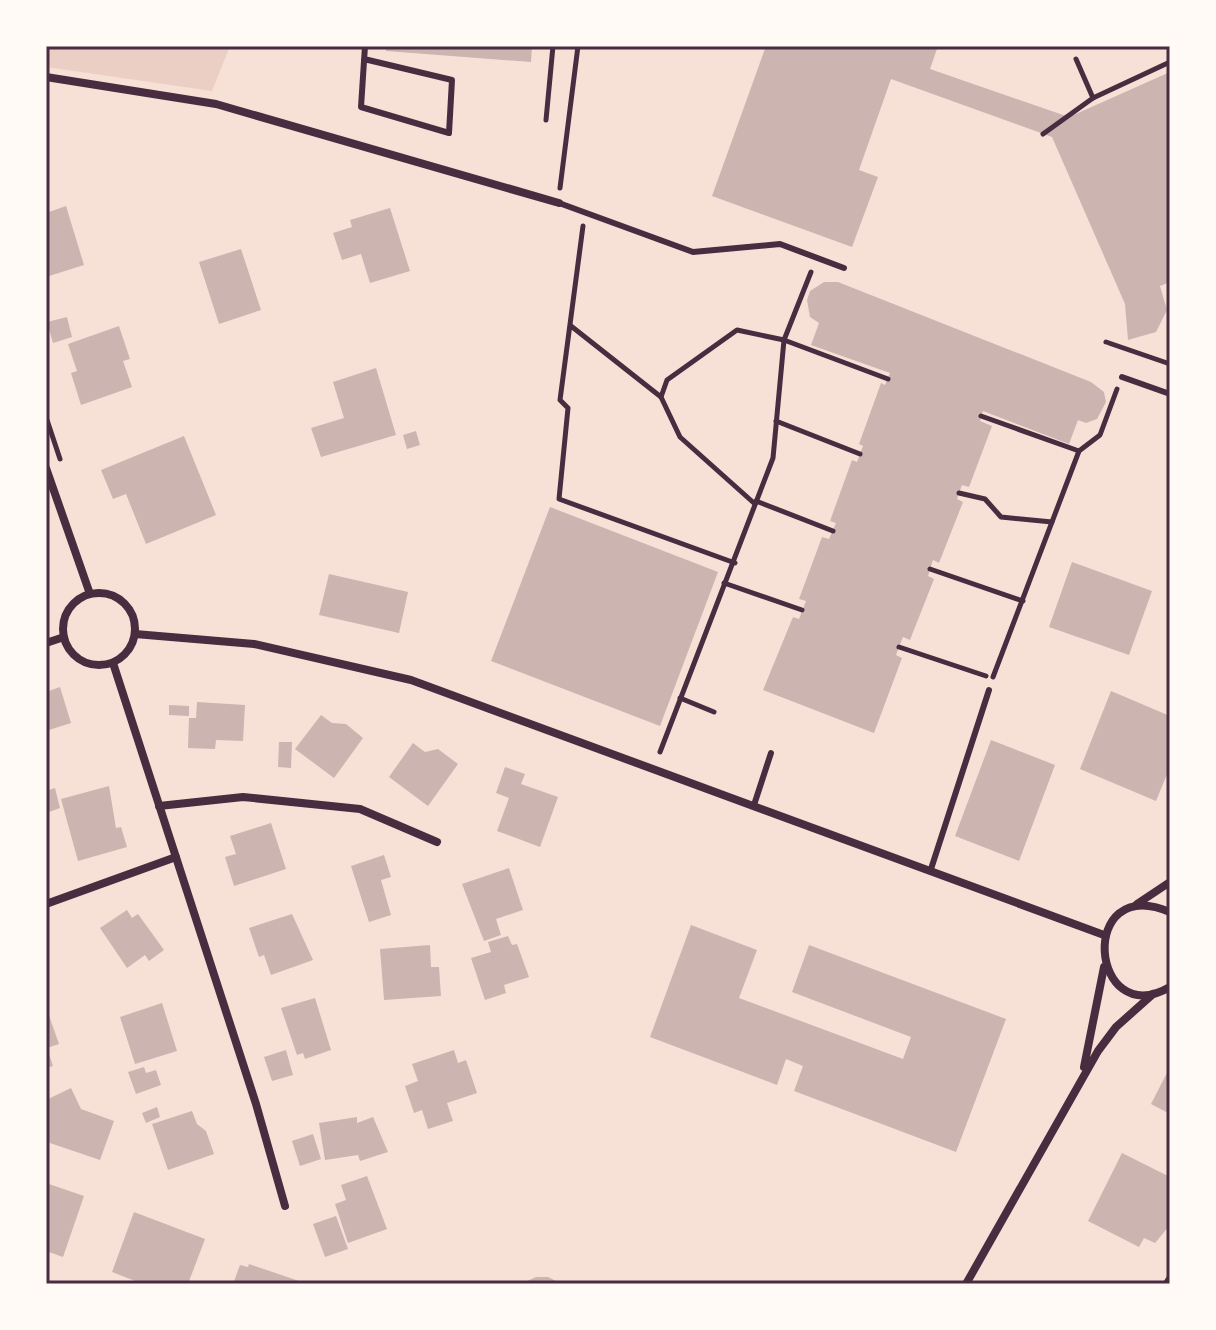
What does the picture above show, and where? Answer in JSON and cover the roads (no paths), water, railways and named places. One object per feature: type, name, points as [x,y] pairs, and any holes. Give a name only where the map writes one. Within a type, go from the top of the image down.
[{"type":"street","points":[[46,77],[216,104],[559,203]]},
{"type":"street","points":[[46,468],[90,594]]},
{"type":"street","points":[[90,594],[107,594],[122,601],[133,615],[135,634],[124,656],[113,663],[97,665],[82,661],[71,651],[64,637],[68,610],[90,594]]},
{"type":"street","points":[[135,634],[254,644],[411,680],[1104,935]]},
{"type":"street","points":[[46,643],[64,637]]},
{"type":"street","points":[[113,663],[256,1104],[285,1206]]},
{"type":"street","points":[[159,806],[243,797],[360,809],[437,842]]},
{"type":"street","points":[[46,904],[176,857]]},
{"type":"street","points":[[1080,1079],[1097,1016],[1104,965],[1104,935],[1114,919],[1170,882]]},
{"type":"street","points":[[1128,909],[1142,905],[1170,912]]},
{"type":"street","points":[[1104,965],[1122,987],[1164,991]]},
{"type":"street","points":[[966,1284],[1080,1079],[1116,1027],[1164,991]]},
{"type":"lane","points":[[364,59],[452,80],[449,133],[361,107],[364,59],[365,46]]},
{"type":"lane","points":[[559,203],[693,252],[780,244],[844,268]]},
{"type":"lane","points":[[1122,377],[1170,394]]},
{"type":"lane","points":[[931,869],[989,690]]},
{"type":"lane","points":[[754,805],[771,753]]}]
